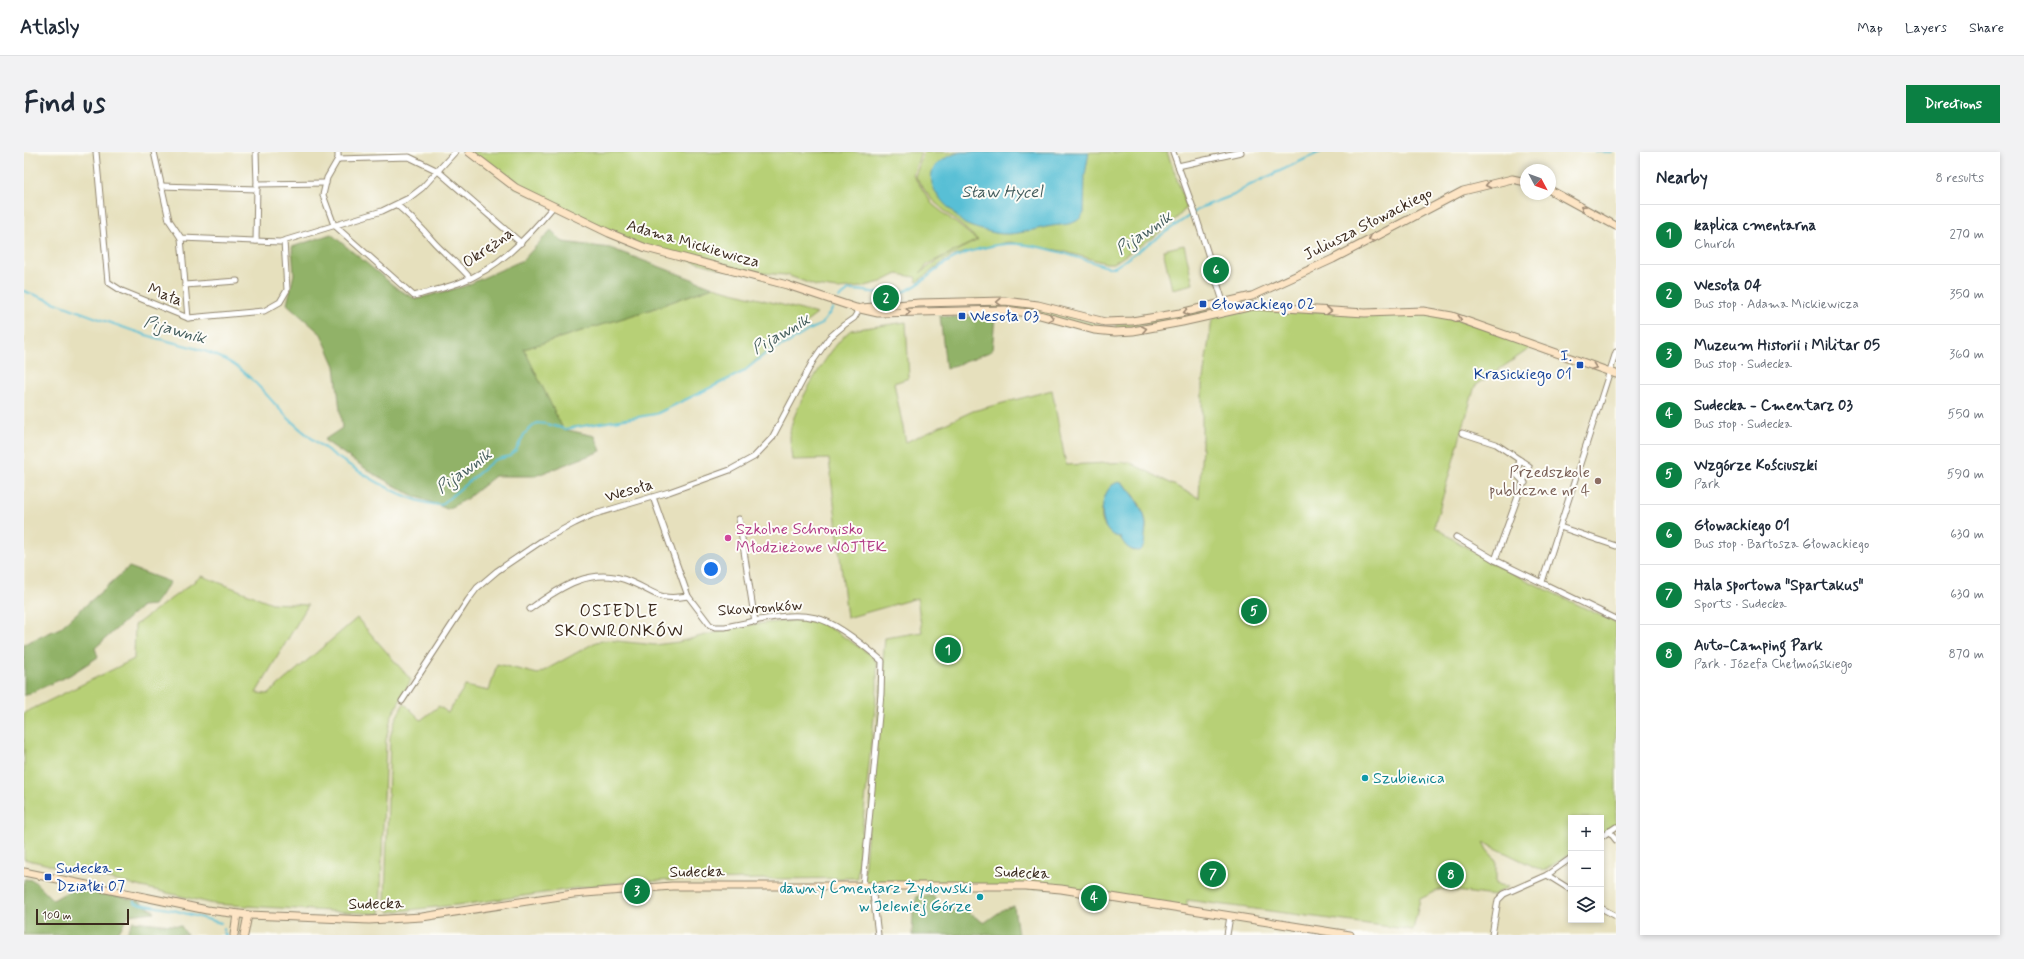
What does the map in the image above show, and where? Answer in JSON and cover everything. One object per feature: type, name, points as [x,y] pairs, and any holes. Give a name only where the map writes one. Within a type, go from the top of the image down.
[{"type":"street","name":"Mała","points":[[96,152],[108,282],[122,292],[188,318],[264,311],[280,302],[287,290],[284,241]]},
{"type":"street","points":[[154,152],[169,220],[181,238],[188,318]]},
{"type":"street","points":[[256,152],[256,241]]},
{"type":"street","points":[[334,225],[324,195],[326,183],[338,159],[338,152]]},
{"type":"street","points":[[181,238],[284,241],[397,205],[414,194],[455,152]]},
{"type":"street","name":"Adama Mickiewicza","points":[[469,152],[516,188],[609,233],[646,248],[787,285],[856,308],[878,313],[1005,310],[1036,314],[1094,330],[1115,332],[1133,331],[1182,322],[1225,308]]},
{"type":"street","points":[[1173,152],[1195,211],[1225,308]]},
{"type":"street","points":[[1178,166],[1241,152]]},
{"type":"street","points":[[338,159],[410,157],[438,171],[521,243]]},
{"type":"street","name":"Juliusza Słowackiego","points":[[1225,308],[1333,259],[1463,191],[1512,179],[1520,181]]},
{"type":"street","points":[[161,186],[257,186],[326,183]]},
{"type":"street","points":[[1556,193],[1616,226]]},
{"type":"street","points":[[397,205],[425,229],[433,241],[462,268],[470,278]]},
{"type":"street","name":"Okrężna","points":[[334,225],[414,296],[470,278],[489,268],[521,243],[554,207]]},
{"type":"street","points":[[185,285],[237,281]]},
{"type":"street","points":[[1252,296],[1249,302],[1254,306]]},
{"type":"street","name":"Adama Mickiewicza","points":[[856,308],[919,303],[1005,301],[1038,305],[1096,320],[1115,322],[1156,318],[1225,308],[1254,306],[1365,313],[1423,311],[1438,313],[1491,329],[1613,373]]},
{"type":"street","name":"Wesoła","points":[[402,701],[468,600],[477,588],[497,571],[543,540],[575,523],[599,513],[653,497],[730,470],[754,457],[772,438],[813,361],[830,338],[844,324],[854,318],[857,313],[856,308]]},
{"type":"street","points":[[1542,582],[1613,373],[1616,352]]},
{"type":"street","points":[[1462,433],[1496,444],[1529,466],[1525,483],[1496,560]]},
{"type":"street","points":[[1520,460],[1516,474],[1525,483]]},
{"type":"street","name":"Skowronków","points":[[653,497],[688,596],[706,621],[715,627],[794,616],[817,618],[836,628],[882,661],[881,694],[863,885]]},
{"type":"street","points":[[739,519],[755,622]]},
{"type":"street","points":[[1560,527],[1616,546]]},
{"type":"street","points":[[1456,537],[1496,560],[1616,619]]},
{"type":"street","points":[[530,609],[564,587],[591,576],[618,577],[632,582],[656,596],[668,599],[688,596]]},
{"type":"street","points":[[1604,835],[1616,827]]},
{"type":"street","points":[[1609,832],[1616,840]]},
{"type":"street","points":[[1492,935],[1498,900],[1504,894],[1547,875],[1568,860]]},
{"type":"street","name":"Sudecka","points":[[24,872],[207,910],[236,914],[395,919],[422,917],[603,891],[672,886],[863,885],[1004,886],[1054,888],[1350,935]]},
{"type":"street","points":[[1547,875],[1568,888]]},
{"type":"street","points":[[872,886],[878,935]]},
{"type":"street","points":[[1604,910],[1616,916]]},
{"type":"street","points":[[234,935],[236,914]]},
{"type":"street","points":[[244,935],[248,915]]},
{"type":"street","points":[[1227,935],[1230,916]]},
{"type":"green space","points":[[469,152],[921,152],[913,175],[932,204],[977,240],[928,264],[920,273],[938,260],[978,240],[931,199],[915,176],[924,152],[1167,152],[1187,207],[1162,231],[1114,263],[1106,263],[1062,251],[1008,242],[951,256],[917,282],[915,277],[897,274],[881,282],[861,287],[837,289],[816,286],[787,275],[725,270],[646,248],[516,188]]},
{"type":"green space","points":[[551,230],[563,242],[610,248],[713,287],[649,310],[524,349],[563,429],[595,436],[601,451],[535,476],[495,476],[465,500],[447,509],[410,494],[372,473],[324,440],[342,428],[335,366],[321,334],[287,304],[294,274],[292,247],[331,234],[399,290],[416,299],[465,286],[523,260]]},
{"type":"green space","points":[[1184,245],[1193,284],[1172,289],[1163,250]]},
{"type":"green space","points":[[713,287],[817,314],[755,361],[743,372],[656,414],[563,429],[523,349],[649,310]]},
{"type":"green space","points":[[987,304],[1037,308],[1100,324],[1102,326],[1099,328],[1005,308],[987,307]]},
{"type":"green space","points":[[1214,309],[1215,312],[1197,317],[1116,329],[1116,324],[1139,323]]},
{"type":"green space","points":[[1250,310],[1438,313],[1535,345],[1475,386],[1434,527],[1491,563],[1616,623],[1616,824],[1604,832],[1604,815],[1568,815],[1568,856],[1543,871],[1483,842],[1487,850],[1496,860],[1496,884],[1508,887],[1496,893],[1494,896],[1441,889],[1420,899],[1413,930],[1187,900],[1187,909],[1061,889],[863,885],[885,638],[922,632],[917,598],[847,618],[829,459],[792,460],[790,441],[791,427],[796,412],[817,373],[834,347],[851,330],[906,322],[909,378],[894,383],[906,442],[973,411],[1052,390],[1066,465],[1129,462],[1199,498],[1202,445],[1202,385],[1212,320],[1217,314]],"holes":[[[1122,483],[1131,491],[1142,509],[1146,521],[1144,546],[1134,551],[1126,546],[1119,537],[1110,532],[1102,520],[1102,508],[1111,486]]]},
{"type":"green space","points":[[940,315],[961,317],[995,316],[992,351],[946,369]]},
{"type":"green space","points":[[129,567],[170,582],[154,605],[142,606],[95,648],[98,657],[70,675],[24,696],[24,644],[60,628]]},
{"type":"green space","points":[[202,576],[272,603],[308,605],[256,693],[268,694],[357,618],[411,680],[391,717],[386,740],[380,914],[214,904],[24,859],[24,713],[134,659],[135,625]]},
{"type":"green space","points":[[799,620],[817,621],[871,655],[877,663],[877,689],[857,878],[673,880],[605,884],[475,903],[389,912],[385,903],[390,737],[395,720],[404,703],[421,720],[439,706],[448,713],[465,686],[489,691],[497,664],[538,674],[596,642],[608,640],[655,645],[678,642],[756,624]]},
{"type":"green space","points":[[24,879],[33,880],[53,900],[76,887],[139,901],[155,912],[129,915],[117,935],[24,935]]},
{"type":"green space","points":[[917,896],[933,896],[946,911],[965,910],[984,923],[1004,909],[1014,906],[1018,935],[912,935],[913,911]]},
{"type":"green space","points":[[133,921],[181,926],[187,935],[126,935]]},
{"type":"water","name":"Staw Hycel","points":[[961,152],[1089,152],[1085,175],[1084,213],[1078,220],[1070,224],[1009,234],[991,232],[965,224],[936,193],[932,184],[931,176],[939,162]]},
{"type":"water","points":[[1119,482],[1126,486],[1134,496],[1144,514],[1146,525],[1144,546],[1139,551],[1129,549],[1120,537],[1112,535],[1106,529],[1103,520],[1103,501],[1112,485]]},
{"type":"waterway","name":"Pijawnik","points":[[839,298],[849,290],[881,294],[900,293],[915,286],[940,266],[954,258],[980,249],[1007,244],[1030,245],[1071,255],[1107,267],[1115,267],[1202,207],[1234,195],[1246,187],[1320,152]]},
{"type":"waterway","name":"Pijawnik","points":[[1596,152],[1612,152]]},
{"type":"waterway","name":"Pijawnik","points":[[24,291],[131,330],[216,355],[244,372],[263,390],[286,416],[337,457],[381,484],[403,495],[424,502],[441,505],[494,460],[510,456],[516,450],[525,433],[537,423],[565,429],[656,414],[743,372],[769,351],[788,343],[822,324],[833,308]]},
{"type":"waterway","points":[[135,901],[135,903],[173,910],[221,923]]},
{"type":"waterway","points":[[224,929],[224,934],[226,935]]},
{"type":"place","name":"Głowackiego 01","points":[[1216,270]]},
{"type":"place","name":"Wesoła 04","points":[[886,298]]},
{"type":"place","name":"Głowackiego 02","points":[[1203,304]]},
{"type":"place","name":"Wesoła 03","points":[[962,316]]},
{"type":"place","name":"I. Krasickiego 01","points":[[1580,365]]},
{"type":"place","name":"Przedszkole publiczne nr 4","points":[[1598,481]]},
{"type":"place","name":"Szkolne Schronisko Młodzieżowe WOJTEK","points":[[728,538]]},
{"type":"place","name":"Wzgórze Kościuszki","points":[[1254,611]]},
{"type":"place","name":"kaplica cmentarna","points":[[948,650]]},
{"type":"place","name":"Szubienica","points":[[1365,778]]},
{"type":"place","name":"Hala sportowa \"Spartakus\"","points":[[1213,874]]},
{"type":"place","name":"Auto-Camping Park","points":[[1451,875]]},
{"type":"place","name":"Sudecka - Działki 07","points":[[48,877]]},
{"type":"place","name":"Muzeum Historii i Militar 05","points":[[637,891]]},
{"type":"place","name":"dawny Cmentarz Żydowski w Jeleniej Górze","points":[[980,897]]},
{"type":"place","name":"Sudecka - Cmentarz 03","points":[[1094,898]]},
{"type":"district","name":"OSIEDLE SKOWRONKÓW","points":[[619,621]]}]
